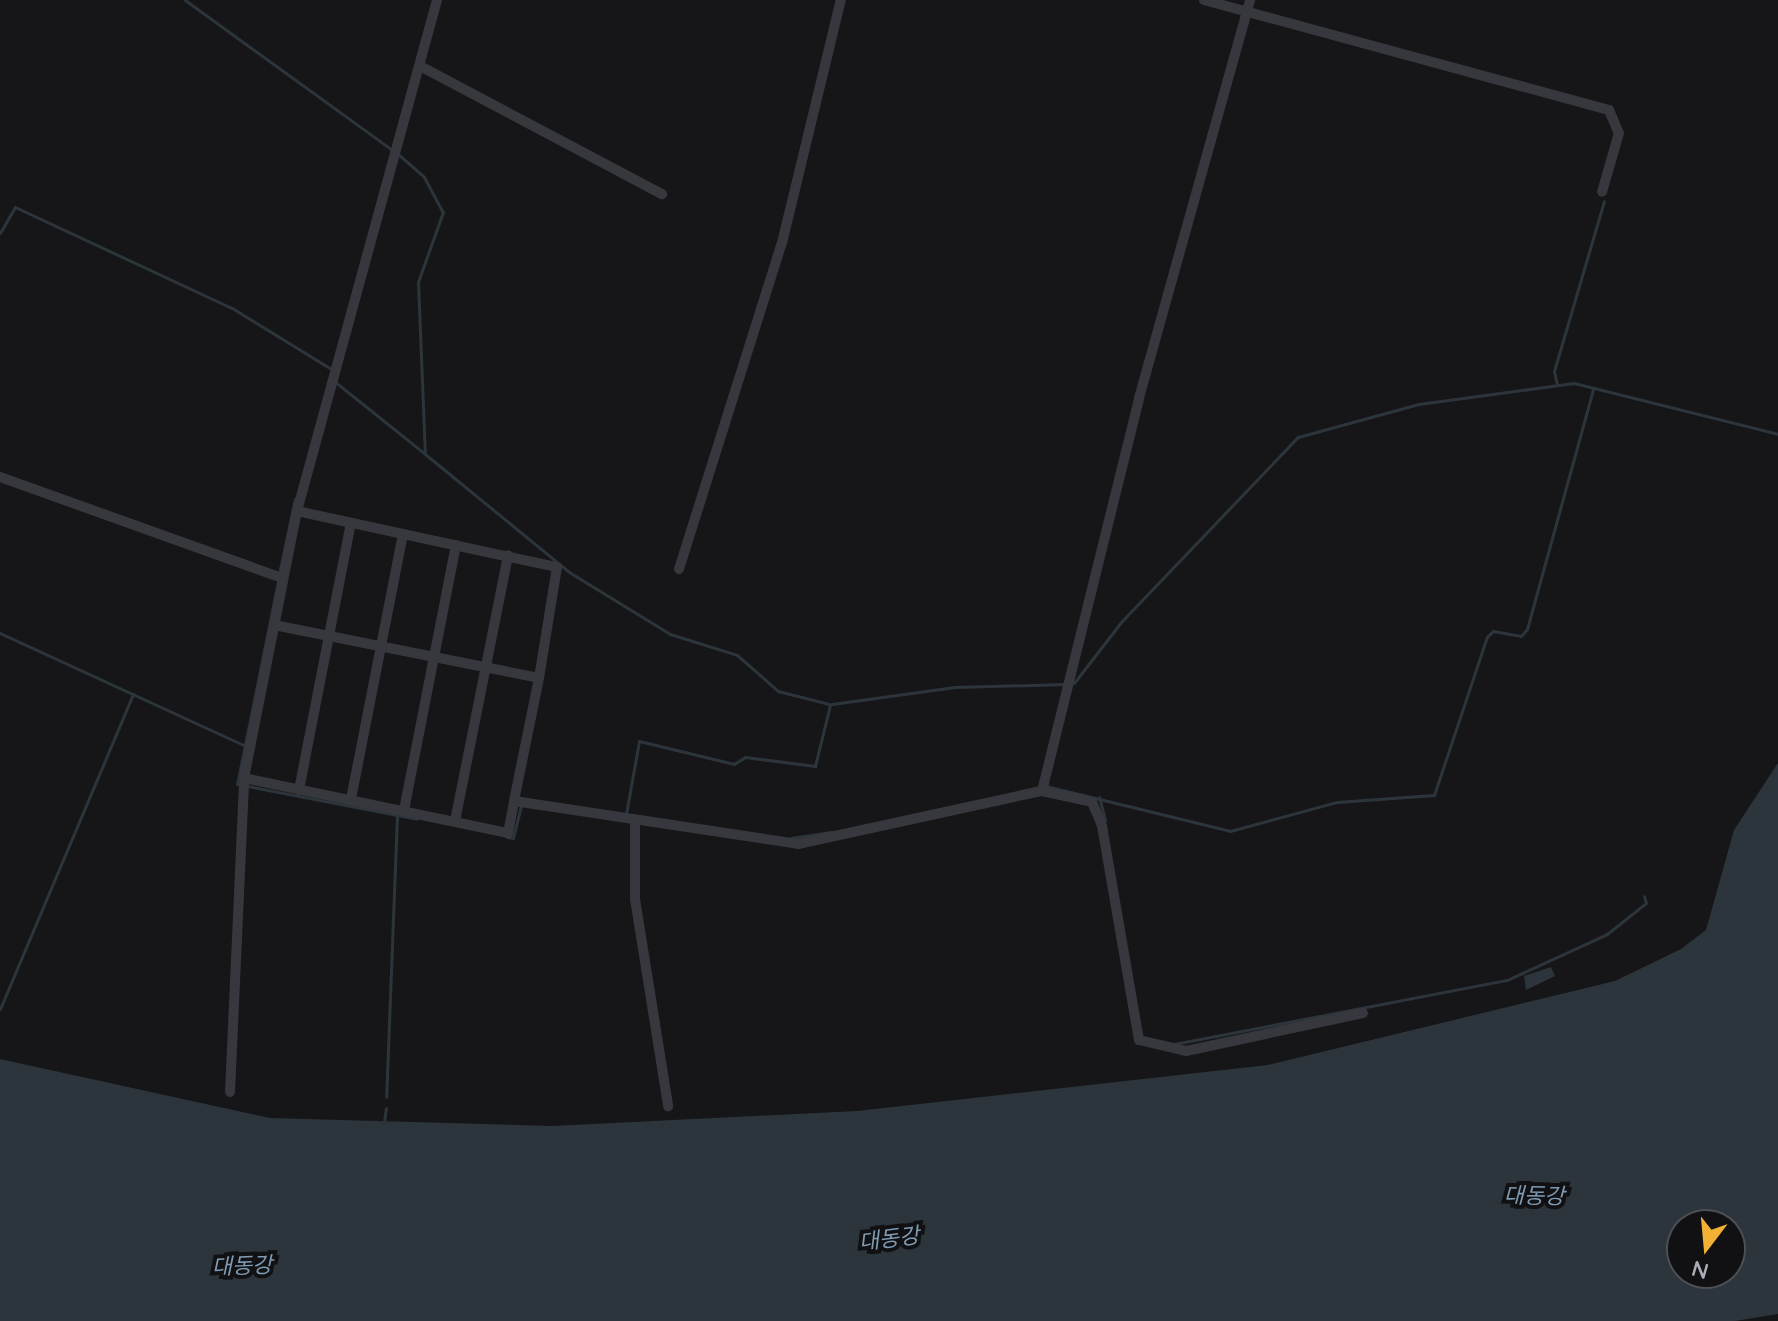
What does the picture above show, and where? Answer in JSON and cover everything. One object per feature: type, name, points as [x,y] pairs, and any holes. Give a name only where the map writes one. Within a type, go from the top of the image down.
[{"type":"street","points":[[230,1092],[244,778],[297,511],[437,0]]},
{"type":"street","points":[[679,569],[782,243],[841,0]]},
{"type":"street","points":[[1204,0],[1249,6],[1609,110],[1619,133],[1602,192]]},
{"type":"street","points":[[1042,791],[1139,398],[1249,6]]},
{"type":"street","points":[[420,66],[662,194]]},
{"type":"street","points":[[0,477],[282,578]]},
{"type":"street","points":[[244,778],[508,833],[539,678],[558,573],[550,563],[297,511]]},
{"type":"street","points":[[299,790],[351,523]]},
{"type":"street","points":[[351,799],[403,535]]},
{"type":"street","points":[[404,810],[456,545]]},
{"type":"street","points":[[455,821],[508,555]]},
{"type":"street","points":[[274,625],[539,678]]},
{"type":"street","points":[[514,801],[635,822],[798,844],[1042,791],[1092,802],[1102,826],[1139,1040],[1186,1051],[1363,1013]]},
{"type":"street","points":[[635,822],[635,899],[668,1106]]},
{"type":"water","name":"대동강","points":[[1778,763],[1778,1314],[1735,1321],[0,1321],[0,1059],[270,1118],[552,1126],[857,1111],[1268,1065],[1615,981],[1681,949],[1706,930],[1734,830]]},
{"type":"water","points":[[1551,967],[1555,976],[1526,990],[1524,976]]},
{"type":"waterway","points":[[185,0],[392,150]]},
{"type":"waterway","points":[[399,155],[424,177],[443,212],[418,282],[425,454],[569,572],[670,634],[737,655],[778,691],[829,704]]},
{"type":"waterway","points":[[1557,385],[1554,371],[1604,201]]},
{"type":"waterway","points":[[0,233],[15,207],[232,308],[331,369]]},
{"type":"waterway","points":[[334,381],[425,454]]},
{"type":"waterway","points":[[1074,683],[1122,621],[1298,437],[1419,404],[1574,383],[1778,434]]},
{"type":"waterway","points":[[1046,786],[1230,831],[1337,802],[1434,795],[1487,637],[1493,631],[1521,636],[1527,629],[1593,390]]},
{"type":"waterway","points":[[279,574],[295,499]]},
{"type":"waterway","points":[[278,581],[237,784],[397,815],[386,1097]]},
{"type":"waterway","points":[[0,633],[244,745]]},
{"type":"waterway","points":[[832,704],[955,687],[1066,684]]},
{"type":"waterway","points":[[0,1009],[133,694]]},
{"type":"waterway","points":[[626,814],[639,741],[734,764],[745,757],[815,766],[830,705]]},
{"type":"waterway","points":[[1099,797],[1105,820]]},
{"type":"waterway","points":[[507,837],[513,838],[521,806]]},
{"type":"waterway","points":[[397,815],[417,819]]},
{"type":"waterway","points":[[791,838],[831,832]]},
{"type":"waterway","points":[[1174,1044],[1507,980],[1607,934],[1646,903],[1644,896]]},
{"type":"waterway","points":[[384,1122],[386,1108]]}]
